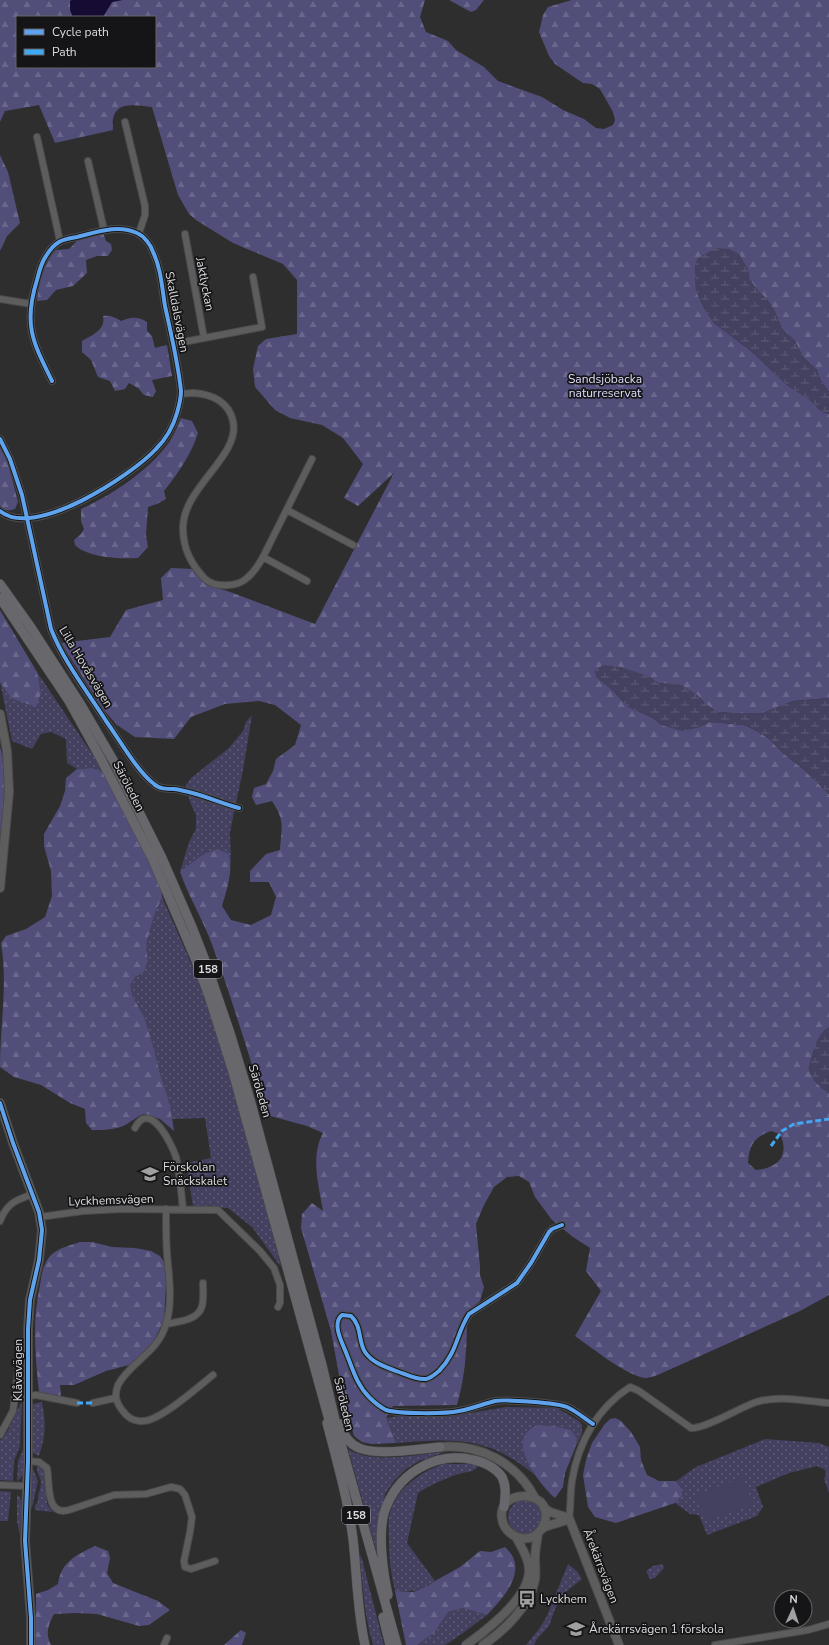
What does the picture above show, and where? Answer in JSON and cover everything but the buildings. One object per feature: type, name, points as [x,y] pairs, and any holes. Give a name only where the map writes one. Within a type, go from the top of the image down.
[{"type":"main road","name":"Säröleden","points":[[0,584],[30,626],[81,705],[113,760],[162,858],[192,927],[230,1033],[249,1096],[394,1643]]},
{"type":"main road","name":"Säröleden","points":[[0,598],[65,695],[102,759],[153,860],[195,958],[209,996],[233,1072],[319,1387],[394,1643]]},
{"type":"main road","name":"158","points":[[319,1387],[320,1400],[348,1509],[353,1540],[358,1601],[365,1645]]},
{"type":"main road","name":"158","points":[[328,1391],[334,1404],[342,1430],[347,1439],[359,1449],[384,1452],[440,1447]]},
{"type":"main road","name":"158","points":[[394,1643],[395,1629],[386,1585],[382,1539],[384,1513],[398,1485],[408,1475],[426,1464],[446,1458],[469,1458],[488,1465],[502,1477],[505,1487],[504,1507]]},
{"type":"street","points":[[52,381],[35,346],[31,326],[31,304],[33,292],[45,256],[60,241],[104,230],[121,229],[139,233],[145,215],[145,206],[125,122]]},
{"type":"street","points":[[37,137],[60,241]]},
{"type":"street","points":[[88,161],[104,230]]},
{"type":"street","name":"Skalldalsvägen","points":[[0,511],[3,514],[17,518],[27,518],[42,515],[69,506],[92,496],[119,480],[146,459],[164,440],[173,424],[180,404],[181,393],[173,344],[156,261],[151,247],[139,233]]},
{"type":"street","name":"Jaktlyckan","points":[[185,234],[204,338]]},
{"type":"street","points":[[173,344],[262,327],[253,277]]},
{"type":"street","points":[[0,300],[31,304]]},
{"type":"street","points":[[181,393],[206,395],[217,398],[224,403],[231,413],[234,424],[232,442],[204,480],[186,509],[184,518],[183,527],[185,547],[189,559],[207,580],[222,585],[239,584],[252,574],[287,510],[312,459]]},
{"type":"street","name":"Lilla Hovåsvägen","points":[[0,439],[15,471],[39,567],[46,611],[55,639],[84,687],[137,765],[155,786],[185,791],[239,808]]},
{"type":"street","points":[[287,510],[353,544]]},
{"type":"street","points":[[262,557],[307,581]]},
{"type":"street","points":[[0,714],[7,756],[9,792],[0,888]]},
{"type":"street","name":"Klåvavägen","points":[[0,1103],[2,1116],[33,1194],[40,1217],[42,1230],[41,1244],[30,1300],[28,1329],[28,1461],[25,1541],[31,1618],[31,1645]]},
{"type":"street","points":[[135,1128],[139,1120],[150,1118],[161,1129],[175,1156],[183,1209]]},
{"type":"street","points":[[0,1221],[6,1208],[12,1203],[33,1194]]},
{"type":"street","points":[[166,1209],[170,1289],[166,1324],[153,1348],[122,1380],[117,1389],[115,1398],[124,1413],[132,1419],[143,1421],[148,1420],[173,1406],[213,1375]]},
{"type":"street","name":"Lyckhemsvägen","points":[[40,1217],[91,1210],[218,1210],[260,1251],[274,1268],[280,1293],[280,1303],[278,1306]]},
{"type":"street","points":[[562,1225],[552,1229],[546,1236],[531,1263],[517,1283],[469,1314],[450,1358],[441,1369],[429,1378],[419,1379],[375,1362],[365,1352],[357,1323],[350,1316],[342,1315],[340,1317],[337,1324],[338,1332],[354,1376],[361,1388],[379,1406],[386,1410],[434,1413],[457,1412],[496,1401],[551,1403],[567,1407],[593,1424]]},
{"type":"street","points":[[166,1324],[188,1318],[200,1312],[202,1305],[203,1283]]},
{"type":"street","points":[[0,1435],[13,1411],[18,1372]]},
{"type":"street","points":[[569,1518],[572,1483],[578,1456],[593,1424],[619,1394],[630,1387],[639,1391],[691,1428],[702,1427],[739,1409],[764,1400],[789,1399],[829,1403]]},
{"type":"street","points":[[28,1396],[36,1395],[77,1403]]},
{"type":"street","points":[[93,1403],[115,1398]]},
{"type":"street","name":"158","points":[[440,1447],[467,1447],[502,1461],[520,1476],[529,1486],[535,1498]]},
{"type":"street","points":[[28,1461],[39,1462],[47,1468],[50,1500],[56,1508],[62,1511],[114,1495],[146,1494],[171,1487],[180,1489],[187,1501],[192,1517],[184,1561],[185,1567],[192,1569],[215,1561]]},
{"type":"street","points":[[0,1485],[27,1486]]},
{"type":"street","points":[[466,1645],[505,1614],[526,1582],[529,1570],[528,1562],[516,1537],[507,1530],[502,1516],[504,1507],[510,1500],[518,1496],[526,1495],[535,1498],[544,1508],[545,1520],[540,1531],[535,1557],[535,1579],[533,1588],[522,1607],[508,1624],[483,1645]]},
{"type":"street","name":"Årekärrsvägen","points":[[544,1508],[550,1512],[569,1518]]},
{"type":"street","name":"Årekärrsvägen","points":[[540,1531],[563,1523],[569,1518]]},
{"type":"street","name":"Årekärrsvägen","points":[[569,1518],[619,1645]]},
{"type":"street","points":[[516,1537],[527,1538],[540,1531]]},
{"type":"street","points":[[715,1645],[808,1630],[829,1624]]},
{"type":"street","points":[[164,1645],[167,1638]]},
{"type":"green space","name":"Sandsjöbacka naturreservat","points":[[0,0],[72,0],[70,1],[70,10],[73,16],[16,16],[16,68],[156,68],[156,16],[104,16],[112,2],[122,0],[425,0],[420,17],[426,32],[448,41],[456,50],[484,67],[498,81],[542,97],[563,110],[584,119],[596,128],[604,129],[613,125],[615,120],[613,112],[600,89],[592,84],[583,83],[555,64],[549,56],[539,32],[543,15],[548,7],[572,0],[829,0],[829,392],[820,379],[817,370],[803,357],[795,341],[783,330],[773,308],[749,279],[748,269],[698,258],[695,267],[696,291],[705,310],[714,323],[751,351],[788,386],[809,399],[822,412],[829,414],[829,698],[793,701],[763,713],[733,713],[717,712],[697,695],[681,685],[658,683],[648,676],[614,692],[627,706],[653,718],[661,725],[697,728],[710,722],[744,725],[755,730],[768,738],[829,794],[829,1027],[819,1038],[814,1051],[814,1080],[829,1093],[829,1295],[800,1311],[660,1374],[647,1378],[639,1377],[610,1361],[575,1336],[601,1291],[586,1271],[590,1248],[573,1237],[552,1220],[535,1197],[529,1182],[519,1176],[507,1177],[494,1187],[476,1224],[480,1275],[484,1287],[480,1301],[467,1312],[465,1359],[457,1405],[393,1406],[386,1418],[396,1443],[371,1444],[362,1442],[354,1436],[343,1397],[331,1331],[301,1228],[302,1214],[312,1203],[323,1211],[316,1162],[319,1142],[323,1133],[307,1126],[267,1115],[248,1051],[213,947],[180,872],[201,856],[217,849],[229,854],[230,874],[222,906],[231,920],[251,925],[271,915],[276,897],[269,882],[250,882],[250,871],[266,854],[280,850],[282,825],[279,814],[272,801],[256,805],[252,797],[254,788],[266,784],[273,771],[276,759],[295,745],[301,725],[275,705],[259,701],[225,704],[191,717],[174,739],[135,737],[117,725],[103,709],[61,643],[110,637],[126,610],[163,600],[161,578],[171,568],[194,569],[206,584],[315,624],[394,473],[358,506],[344,498],[363,464],[343,438],[322,425],[290,418],[275,410],[255,387],[253,369],[258,346],[266,339],[297,334],[297,280],[283,264],[233,243],[189,214],[178,195],[152,107],[136,105],[123,106],[118,109],[115,114],[113,130],[55,143],[39,105],[5,111],[0,122]],"holes":[[[771,1131],[780,1134],[783,1142],[783,1155],[776,1164],[764,1169],[756,1170],[748,1163],[751,1147],[760,1136]]]},
{"type":"green space","points":[[449,0],[484,0],[476,10],[471,12]]},
{"type":"green space","points":[[0,155],[8,172],[20,223],[7,236],[0,251]]},
{"type":"green space","points":[[103,233],[106,241],[111,244],[112,250],[108,256],[97,256],[86,260],[87,273],[73,286],[56,290],[47,300],[37,301],[42,274],[48,261],[56,250],[69,249],[78,240]]},
{"type":"green space","points":[[716,248],[731,249],[740,255],[748,269],[749,279],[773,308],[783,330],[795,341],[803,357],[817,370],[820,379],[829,392],[829,414],[822,412],[809,399],[788,386],[751,351],[714,323],[705,310],[696,291],[695,267],[698,258]]},
{"type":"green space","points":[[103,316],[117,318],[121,321],[134,318],[144,320],[147,322],[147,331],[152,336],[155,348],[167,345],[172,376],[152,380],[156,391],[153,397],[144,395],[138,388],[129,383],[125,389],[115,391],[110,381],[98,377],[91,360],[82,352],[82,341],[97,332],[102,325]]},
{"type":"green space","points":[[181,418],[192,421],[198,433],[184,464],[164,491],[166,499],[148,507],[146,535],[148,547],[138,558],[122,558],[105,557],[88,553],[75,545],[74,540],[84,529],[81,521],[81,509],[116,490],[150,464],[169,442]]},
{"type":"green space","points":[[0,448],[7,460],[18,502],[15,509],[5,510],[0,506]]},
{"type":"green space","points":[[0,610],[37,672],[41,693],[36,707],[11,698],[0,682]]},
{"type":"green space","points":[[603,665],[621,667],[648,676],[658,683],[681,685],[697,695],[717,712],[763,713],[793,701],[829,698],[829,794],[768,738],[744,725],[710,722],[697,728],[682,731],[661,725],[653,718],[627,706],[614,692],[597,678],[594,671]]},
{"type":"green space","points":[[37,672],[105,773],[92,768],[77,769],[67,763],[66,739],[51,732],[41,734],[32,749],[12,741],[0,682],[11,698],[41,693]]},
{"type":"green space","points":[[252,715],[243,770],[230,832],[231,864],[229,854],[180,872],[189,842],[196,829],[196,815],[190,802],[186,785],[191,778],[229,748],[243,731],[246,722]]},
{"type":"green space","points":[[0,747],[3,758],[5,792],[0,837]]},
{"type":"green space","points":[[92,768],[105,773],[161,887],[162,897],[154,916],[146,945],[148,961],[144,972],[135,977],[130,986],[133,997],[145,1019],[170,1105],[174,1131],[160,1119],[144,1114],[119,1127],[92,1130],[86,1123],[85,1109],[70,1103],[41,1085],[14,1077],[0,1067],[4,989],[1,943],[6,936],[26,929],[45,917],[52,896],[51,871],[44,846],[44,834],[60,806],[65,791],[66,778],[77,769]]},
{"type":"green space","points":[[162,897],[203,990],[250,1138],[281,1267],[252,1227],[228,1208],[193,1206],[186,1163],[211,1158],[205,1118],[172,1119],[170,1105],[145,1019],[133,997],[130,986],[135,977],[144,972],[148,961],[146,945],[154,916]]},
{"type":"green space","points":[[829,1027],[829,1093],[822,1089],[808,1069],[818,1041],[824,1031]]},
{"type":"green space","points":[[80,1242],[92,1242],[112,1247],[135,1248],[151,1251],[160,1256],[167,1267],[164,1320],[152,1345],[137,1363],[106,1371],[74,1385],[60,1385],[61,1398],[47,1396],[39,1392],[35,1351],[37,1299],[42,1272],[52,1254],[62,1248]]},
{"type":"green space","points":[[22,1401],[20,1446],[14,1461],[13,1481],[0,1480],[0,1441],[7,1432]]},
{"type":"green space","points":[[42,1402],[45,1429],[39,1456],[31,1452],[32,1404]]},
{"type":"green space","points":[[506,1407],[557,1408],[579,1421],[582,1425],[582,1433],[574,1451],[577,1439],[559,1429],[542,1426],[528,1430],[526,1459],[535,1475],[501,1453],[485,1446],[469,1442],[436,1441],[396,1443],[386,1418],[400,1416],[447,1417]]},
{"type":"green space","points":[[615,1418],[621,1421],[631,1432],[640,1447],[641,1460],[647,1475],[659,1481],[676,1481],[682,1489],[682,1496],[675,1503],[616,1523],[595,1517],[588,1507],[583,1475],[592,1443],[604,1425],[610,1419]]},
{"type":"green space","points":[[539,1425],[571,1430],[577,1439],[565,1473],[563,1487],[555,1498],[542,1485],[525,1457],[523,1447],[524,1438],[528,1431]]},
{"type":"green space","points":[[765,1439],[819,1443],[829,1447],[829,1493],[824,1479],[826,1474],[825,1470],[817,1466],[789,1473],[756,1487],[763,1507],[757,1516],[707,1535],[699,1515],[690,1514],[675,1503],[682,1496],[682,1489],[676,1481],[696,1467]]},
{"type":"green space","points":[[24,1448],[24,1471],[23,1475],[17,1481],[18,1461]]},
{"type":"green space","points":[[348,1449],[358,1454],[382,1458],[445,1452],[419,1461],[406,1469],[394,1481],[385,1494],[377,1553]]},
{"type":"green space","points":[[443,1464],[471,1464],[478,1467],[470,1472],[458,1474],[442,1480],[418,1493],[407,1543],[435,1581],[416,1590],[395,1591],[390,1567],[389,1548],[389,1518],[391,1508],[408,1484],[425,1472]]},
{"type":"green space","points":[[39,1465],[45,1470],[47,1504],[53,1512],[35,1510],[41,1485],[37,1468]]},
{"type":"green space","points":[[32,1469],[38,1481],[32,1507],[29,1508],[31,1502]]},
{"type":"green space","points":[[743,1477],[753,1504],[706,1521],[696,1495]]},
{"type":"green space","points":[[0,1491],[11,1492],[8,1521],[0,1521]]},
{"type":"green space","points":[[17,1495],[20,1497],[22,1505],[20,1536],[17,1521]]},
{"type":"green space","points":[[522,1500],[528,1500],[537,1505],[541,1511],[541,1523],[537,1529],[528,1534],[522,1534],[513,1529],[508,1520],[508,1514],[513,1505]]},
{"type":"green space","points":[[95,1546],[108,1551],[110,1558],[107,1573],[113,1583],[158,1601],[170,1610],[149,1625],[139,1626],[97,1614],[54,1614],[48,1630],[48,1637],[51,1645],[36,1645],[36,1594],[48,1590],[58,1584],[62,1570],[70,1560]]},
{"type":"green space","points":[[505,1547],[512,1556],[515,1564],[515,1573],[507,1591],[487,1615],[463,1608],[448,1612],[434,1633],[417,1645],[406,1645],[395,1591],[413,1592],[428,1586],[460,1567],[480,1551],[491,1552]]},
{"type":"green space","points":[[359,1553],[362,1559],[384,1645],[373,1645],[370,1634]]},
{"type":"green space","points":[[568,1564],[577,1571],[582,1579],[563,1594],[555,1609],[549,1626],[537,1639],[534,1645],[526,1645],[547,1616]]},
{"type":"green space","points":[[662,1564],[664,1568],[655,1578],[650,1579],[646,1571],[653,1566]]},
{"type":"green space","points":[[463,1608],[487,1615],[445,1645],[417,1645],[434,1633],[448,1612]]},
{"type":"green space","points":[[241,1630],[246,1633],[242,1645],[224,1645]]},
{"type":"shaded area","points":[[122,0],[112,2],[104,16],[73,16],[70,10],[70,1]]},
{"type":"marked path","points":[[771,1146],[782,1131],[794,1124],[829,1119]]},
{"type":"marked path","points":[[77,1403],[93,1403]]},
{"type":"cycle path","points":[[0,511],[15,518],[35,517],[58,511],[82,501],[105,488],[144,460],[160,445],[171,428],[177,413],[181,396],[178,369],[158,265],[151,246],[140,234],[130,230],[115,229],[66,239],[55,245],[44,259],[39,271],[33,296],[31,321],[35,344],[52,381]]},
{"type":"cycle path","points":[[0,439],[10,459],[22,495],[51,629],[62,653],[76,676],[135,763],[156,786],[191,792],[239,808]]},
{"type":"cycle path","points":[[0,1103],[13,1143],[39,1212],[42,1230],[39,1260],[30,1300],[28,1329],[28,1461],[25,1541],[31,1618],[31,1645]]},
{"type":"cycle path","points":[[562,1225],[552,1229],[549,1232],[531,1263],[517,1283],[469,1314],[450,1356],[439,1371],[430,1378],[419,1379],[412,1377],[385,1367],[368,1356],[361,1343],[357,1324],[351,1316],[342,1315],[339,1319],[338,1329],[358,1382],[373,1401],[386,1410],[412,1413],[444,1413],[464,1410],[495,1401],[531,1402],[567,1407],[593,1424]]},
{"type":"place","name":"Förskolan Snäckskalet","points":[[150,1174]]},
{"type":"place","name":"Lyckhem","points":[[527,1599]]},
{"type":"place","name":"Årekärrsvägen 1 förskola","points":[[576,1629]]}]
